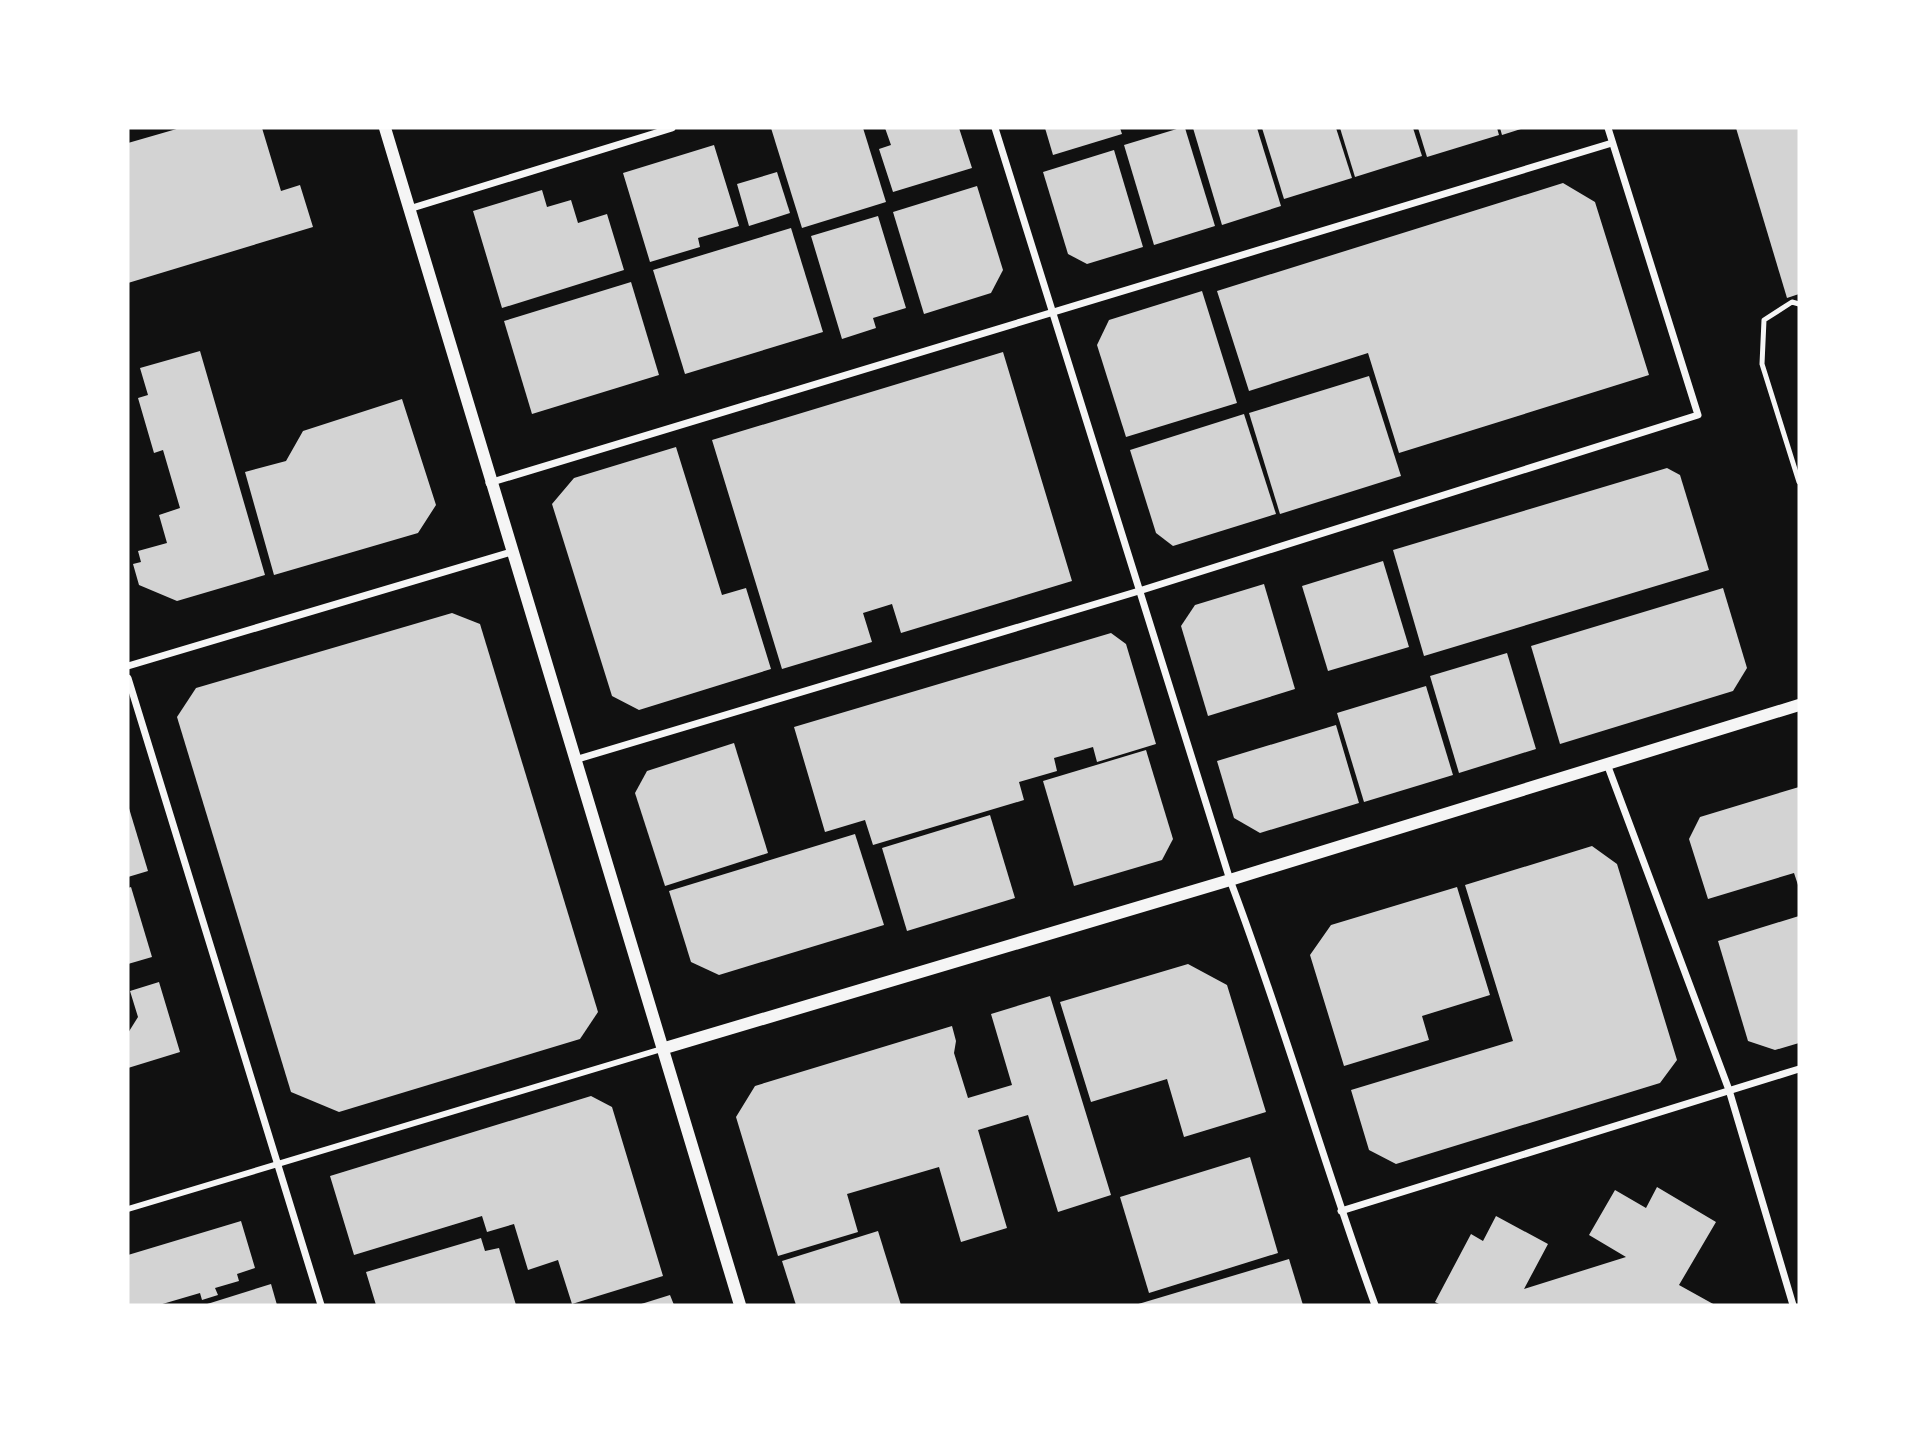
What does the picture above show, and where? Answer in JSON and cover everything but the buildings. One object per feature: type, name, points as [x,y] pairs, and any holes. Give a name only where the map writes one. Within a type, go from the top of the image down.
[{"type":"street","points":[[385,128],[489,483],[578,760],[740,1305]]},
{"type":"street","points":[[409,209],[672,128]]},
{"type":"street","points":[[995,128],[1230,880],[1268,980],[1341,1211],[1375,1305]]},
{"type":"street","points":[[578,760],[1139,591],[1698,415],[1608,128]]},
{"type":"street","points":[[489,483],[1612,143]]},
{"type":"street","points":[[128,666],[512,552]]},
{"type":"street","points":[[128,678],[321,1305]]},
{"type":"street","points":[[128,1209],[1230,880],[1799,705]]},
{"type":"street","points":[[1607,764],[1729,1090],[1793,1305]]},
{"type":"street","points":[[1341,1211],[1799,1069]]},
{"type":"lane","points":[[1799,304],[1792,302],[1764,320],[1762,364],[1799,482]]}]
